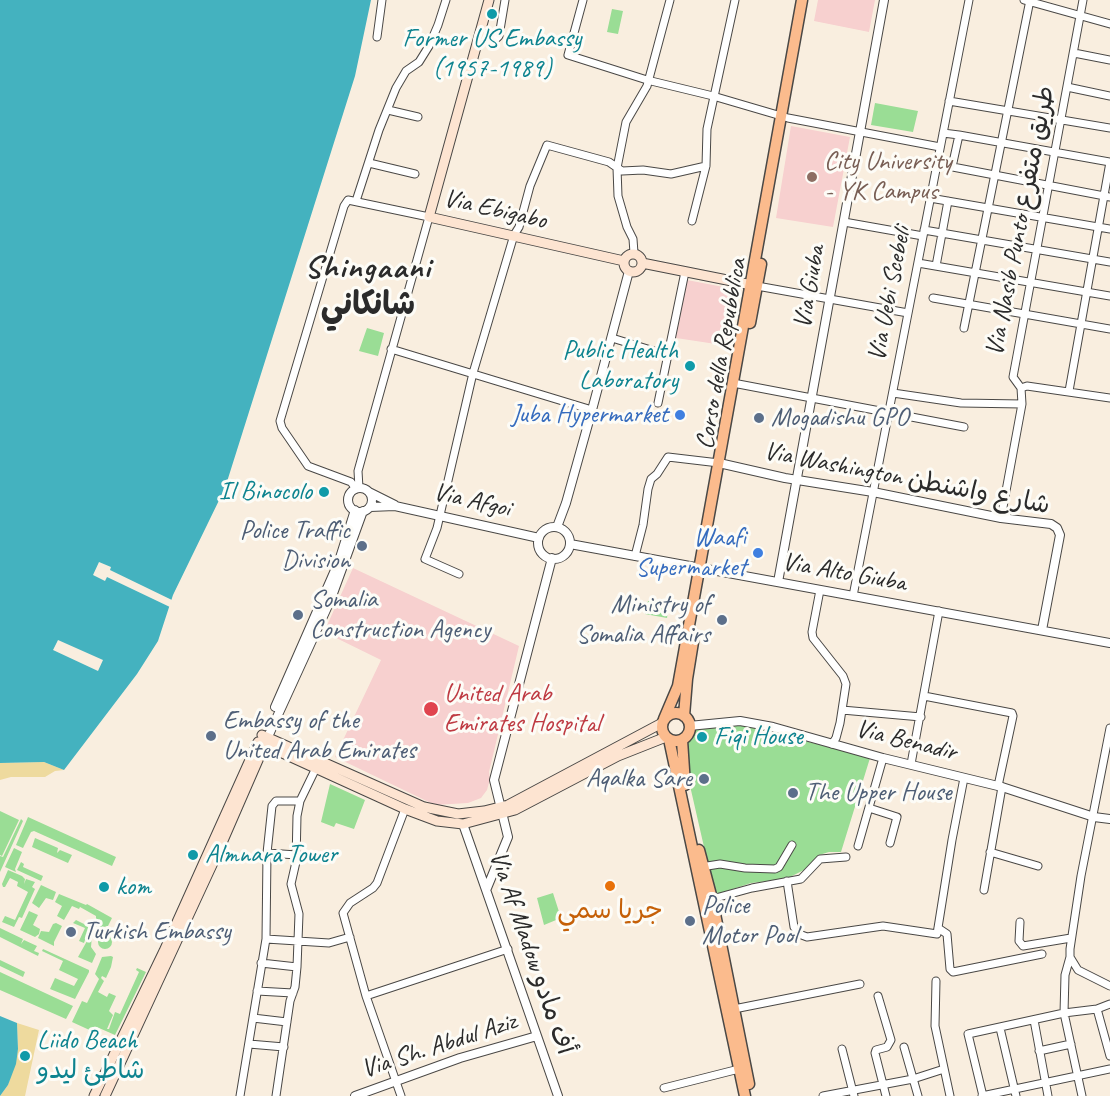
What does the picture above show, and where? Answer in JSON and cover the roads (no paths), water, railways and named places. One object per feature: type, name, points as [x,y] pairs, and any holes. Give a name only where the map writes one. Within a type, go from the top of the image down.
[{"type":"highway","points":[[785,117],[802,0]]},
{"type":"highway","points":[[745,1096],[739,1069],[734,1009],[727,994],[712,899],[700,868],[668,738],[662,731],[663,721],[678,686],[702,568],[808,0]]},
{"type":"highway","points":[[668,738],[678,741],[688,734],[687,679],[702,568]]},
{"type":"highway","points":[[663,721],[676,713],[687,721]]},
{"type":"highway","points":[[682,740],[683,777],[700,868],[736,1039],[752,1096]]},
{"type":"main road","points":[[429,217],[489,0]]},
{"type":"main road","name":"Via Ebigabo","points":[[429,217],[624,261]]},
{"type":"main road","points":[[634,254],[639,256],[642,263],[638,270],[629,271],[624,261],[626,256],[634,254]]},
{"type":"main road","points":[[642,263],[753,286]]},
{"type":"main road","points":[[263,740],[422,811],[437,821],[463,824],[503,810],[663,721]]},
{"type":"main road","points":[[263,740],[316,768],[405,809],[458,814],[515,810],[618,756],[668,738]]},
{"type":"main road","points":[[94,1096],[250,777],[263,740]]},
{"type":"main road","points":[[105,1096],[263,740]]},
{"type":"street","points":[[377,37],[382,0]]},
{"type":"street","points":[[395,506],[369,492],[358,489],[351,482],[308,466],[282,428],[280,421],[344,206],[348,200],[356,201],[400,79],[418,62],[429,46],[446,0]]},
{"type":"street","points":[[480,34],[497,38],[500,36],[505,0]]},
{"type":"street","points":[[584,0],[568,55],[647,80],[785,117],[940,147]]},
{"type":"street","points":[[634,254],[633,239],[618,196],[617,168],[626,122],[643,95],[670,0]]},
{"type":"street","points":[[692,221],[706,166],[705,140],[713,96],[735,0]]},
{"type":"street","name":"Via Giuba","points":[[778,582],[884,0]]},
{"type":"street","name":"Via Uebi Scebeli","points":[[853,596],[969,0]]},
{"type":"street","name":"Via Nasib Punto طريق متفرع","points":[[1001,518],[1022,404],[1021,388],[1013,377],[1083,0]]},
{"type":"street","points":[[964,328],[1028,1],[1110,24]]},
{"type":"street","points":[[1074,53],[1110,60]]},
{"type":"street","points":[[1067,87],[1110,96]]},
{"type":"street","points":[[949,101],[1110,128]]},
{"type":"street","points":[[388,110],[418,117]]},
{"type":"street","points":[[943,132],[1110,162],[1107,196],[1098,227],[1069,391]]},
{"type":"street","points":[[952,167],[959,135]]},
{"type":"street","points":[[459,574],[424,559],[437,528],[473,373],[514,235],[519,227],[530,186],[547,145],[609,162],[622,171],[644,170],[671,174],[706,166]]},
{"type":"street","points":[[369,163],[415,174]]},
{"type":"street","points":[[937,164],[1107,196]]},
{"type":"street","points":[[930,198],[1110,229]]},
{"type":"street","name":"Via Ebigabo","points":[[356,201],[429,217]]},
{"type":"street","points":[[936,266],[948,201]]},
{"type":"street","points":[[358,489],[358,471],[429,217]]},
{"type":"street","points":[[844,222],[924,233],[942,233],[1110,262]]},
{"type":"street","points":[[918,263],[1110,296]]},
{"type":"street","points":[[557,527],[566,503],[629,271]]},
{"type":"street","points":[[658,403],[685,272]]},
{"type":"street","points":[[753,286],[908,313]]},
{"type":"street","points":[[933,298],[1110,329]]},
{"type":"street","points":[[612,338],[668,355]]},
{"type":"street","points":[[391,350],[592,410]]},
{"type":"street","points":[[736,384],[964,427]]},
{"type":"street","points":[[1021,388],[1027,386],[1110,398]]},
{"type":"street","points":[[893,393],[961,403],[1022,404]]},
{"type":"street","points":[[635,556],[651,479],[668,457],[722,464]]},
{"type":"street","name":"Via Washington شارع واشنطن","points":[[722,464],[1001,518],[1051,524],[1057,528],[1060,535],[1042,630]]},
{"type":"street","points":[[358,489],[353,491],[349,500],[362,509],[395,506]]},
{"type":"street","points":[[263,740],[332,599],[362,509],[372,499],[369,492]]},
{"type":"street","name":"Via Afgoi","points":[[395,506],[440,514],[539,538]]},
{"type":"street","points":[[557,527],[567,533],[570,544],[565,554],[552,558],[540,549],[539,538],[544,531],[557,527]]},
{"type":"street","name":"Via Alto Giuba","points":[[570,544],[1110,642]]},
{"type":"street","points":[[487,888],[508,837],[494,780],[552,558]]},
{"type":"street","points":[[820,590],[812,632],[813,638],[845,679],[842,710],[836,738],[832,744]]},
{"type":"street","points":[[911,764],[939,612]]},
{"type":"street","points":[[924,696],[1012,713],[1013,716],[984,890]]},
{"type":"street","points":[[842,710],[921,717]]},
{"type":"street","name":"Via Benadir","points":[[687,721],[752,722],[883,758],[1000,786],[1094,817],[1110,819]]},
{"type":"street","points":[[1082,1096],[1064,1013],[1065,975],[1070,957],[1081,876],[1110,728]]},
{"type":"street","points":[[858,846],[883,758]]},
{"type":"street","points":[[276,1096],[297,967],[299,914],[291,884],[297,855],[297,816],[300,801],[316,768]]},
{"type":"street","points":[[787,881],[794,927],[799,934],[807,937],[883,926],[937,934],[964,778]]},
{"type":"street","points":[[240,1096],[266,939],[267,854],[273,803],[300,801]]},
{"type":"street","points":[[869,808],[897,817],[890,843]]},
{"type":"street","points":[[401,1096],[366,996],[344,919],[345,907],[377,883],[405,809]]},
{"type":"street","name":"Via Af Madow أف مادو","points":[[463,824],[558,1096]]},
{"type":"street","points":[[700,868],[720,864],[775,869],[779,867],[792,845]]},
{"type":"street","points":[[990,852],[1038,866]]},
{"type":"street","points":[[267,854],[297,855]]},
{"type":"street","points":[[712,899],[752,888],[801,879],[820,859],[846,858]]},
{"type":"street","points":[[1020,922],[1019,941],[1023,946],[1071,938]]},
{"type":"street","points":[[938,928],[947,934],[950,969],[953,972],[1042,954]]},
{"type":"street","points":[[266,939],[330,943],[350,937]]},
{"type":"street","points":[[366,996],[508,949]]},
{"type":"street","points":[[1070,957],[1078,970],[1110,986]]},
{"type":"street","points":[[261,963],[297,967]]},
{"type":"street","points":[[936,981],[935,1026],[950,1096]]},
{"type":"street","points":[[734,1009],[860,984]]},
{"type":"street","points":[[257,991],[293,993]]},
{"type":"street","points":[[878,996],[891,1040],[887,1047],[876,1050],[875,1053],[886,1096]]},
{"type":"street","points":[[1110,1004],[1096,1009],[1064,1013],[968,1034],[983,1096],[1014,1092],[1045,1082],[1110,1069]]},
{"type":"street","points":[[1096,1009],[1107,1032],[1110,1056]]},
{"type":"street","points":[[254,1018],[287,1022]]},
{"type":"street","points":[[1034,1020],[1048,1096]]},
{"type":"street","points":[[1000,1028],[1014,1092]]},
{"type":"street","name":"Via Sh. Abdul Aziz","points":[[355,1096],[460,1058],[537,1036]]},
{"type":"street","points":[[249,1044],[284,1047]]},
{"type":"street","points":[[1039,1051],[1071,1044]]},
{"type":"street","points":[[904,1047],[918,1096]]},
{"type":"street","points":[[842,1049],[853,1093]]},
{"type":"street","points":[[664,1088],[739,1069]]},
{"type":"street","points":[[823,1096],[853,1093],[944,1069]]},
{"type":"water","points":[[0,0],[371,0],[355,76],[225,488],[173,595],[158,641],[137,674],[64,770],[44,762],[0,763]]},
{"type":"water","points":[[0,1016],[17,1023],[18,1049],[16,1064],[8,1085],[0,1096]]},
{"type":"place","name":"Former US Embassy (1957-1989)","points":[[492,14]]},
{"type":"place","name":"City University - YK Campus","points":[[812,177]]},
{"type":"place","name":"Public Health Laboratory","points":[[690,366]]},
{"type":"place","name":"Juba Hypermarket","points":[[680,415]]},
{"type":"place","name":"Mogadishu GPO","points":[[759,418]]},
{"type":"place","name":"Il Binocolo","points":[[324,492]]},
{"type":"place","name":"Police Traffic Division","points":[[362,546]]},
{"type":"place","name":"Waafi Supermarket","points":[[758,553]]},
{"type":"place","name":"Somalia Construction Agency","points":[[298,615]]},
{"type":"place","name":"Ministry of Somalia Affairs","points":[[722,620]]},
{"type":"place","name":"United Arab Emirates Hospital","points":[[431,709]]},
{"type":"place","name":"Embassy of the United Arab Emirates","points":[[211,736]]},
{"type":"place","name":"Fiqi House","points":[[702,737]]},
{"type":"place","name":"Aqalka Sare","points":[[704,779]]},
{"type":"place","name":"The Upper House","points":[[793,793]]},
{"type":"place","name":"Almnara Tower","points":[[193,855]]},
{"type":"place","name":"جريا سمي","points":[[610,886]]},
{"type":"place","name":"kom","points":[[104,887]]},
{"type":"place","name":"Police Motor Pool","points":[[690,921]]},
{"type":"place","name":"Turkish Embassy","points":[[71,932]]},
{"type":"place","name":"Liido Beach شاطئ ليدو","points":[[25,1056]]},
{"type":"district","name":"Shingaani شانكاني","points":[[368,288]]}]
